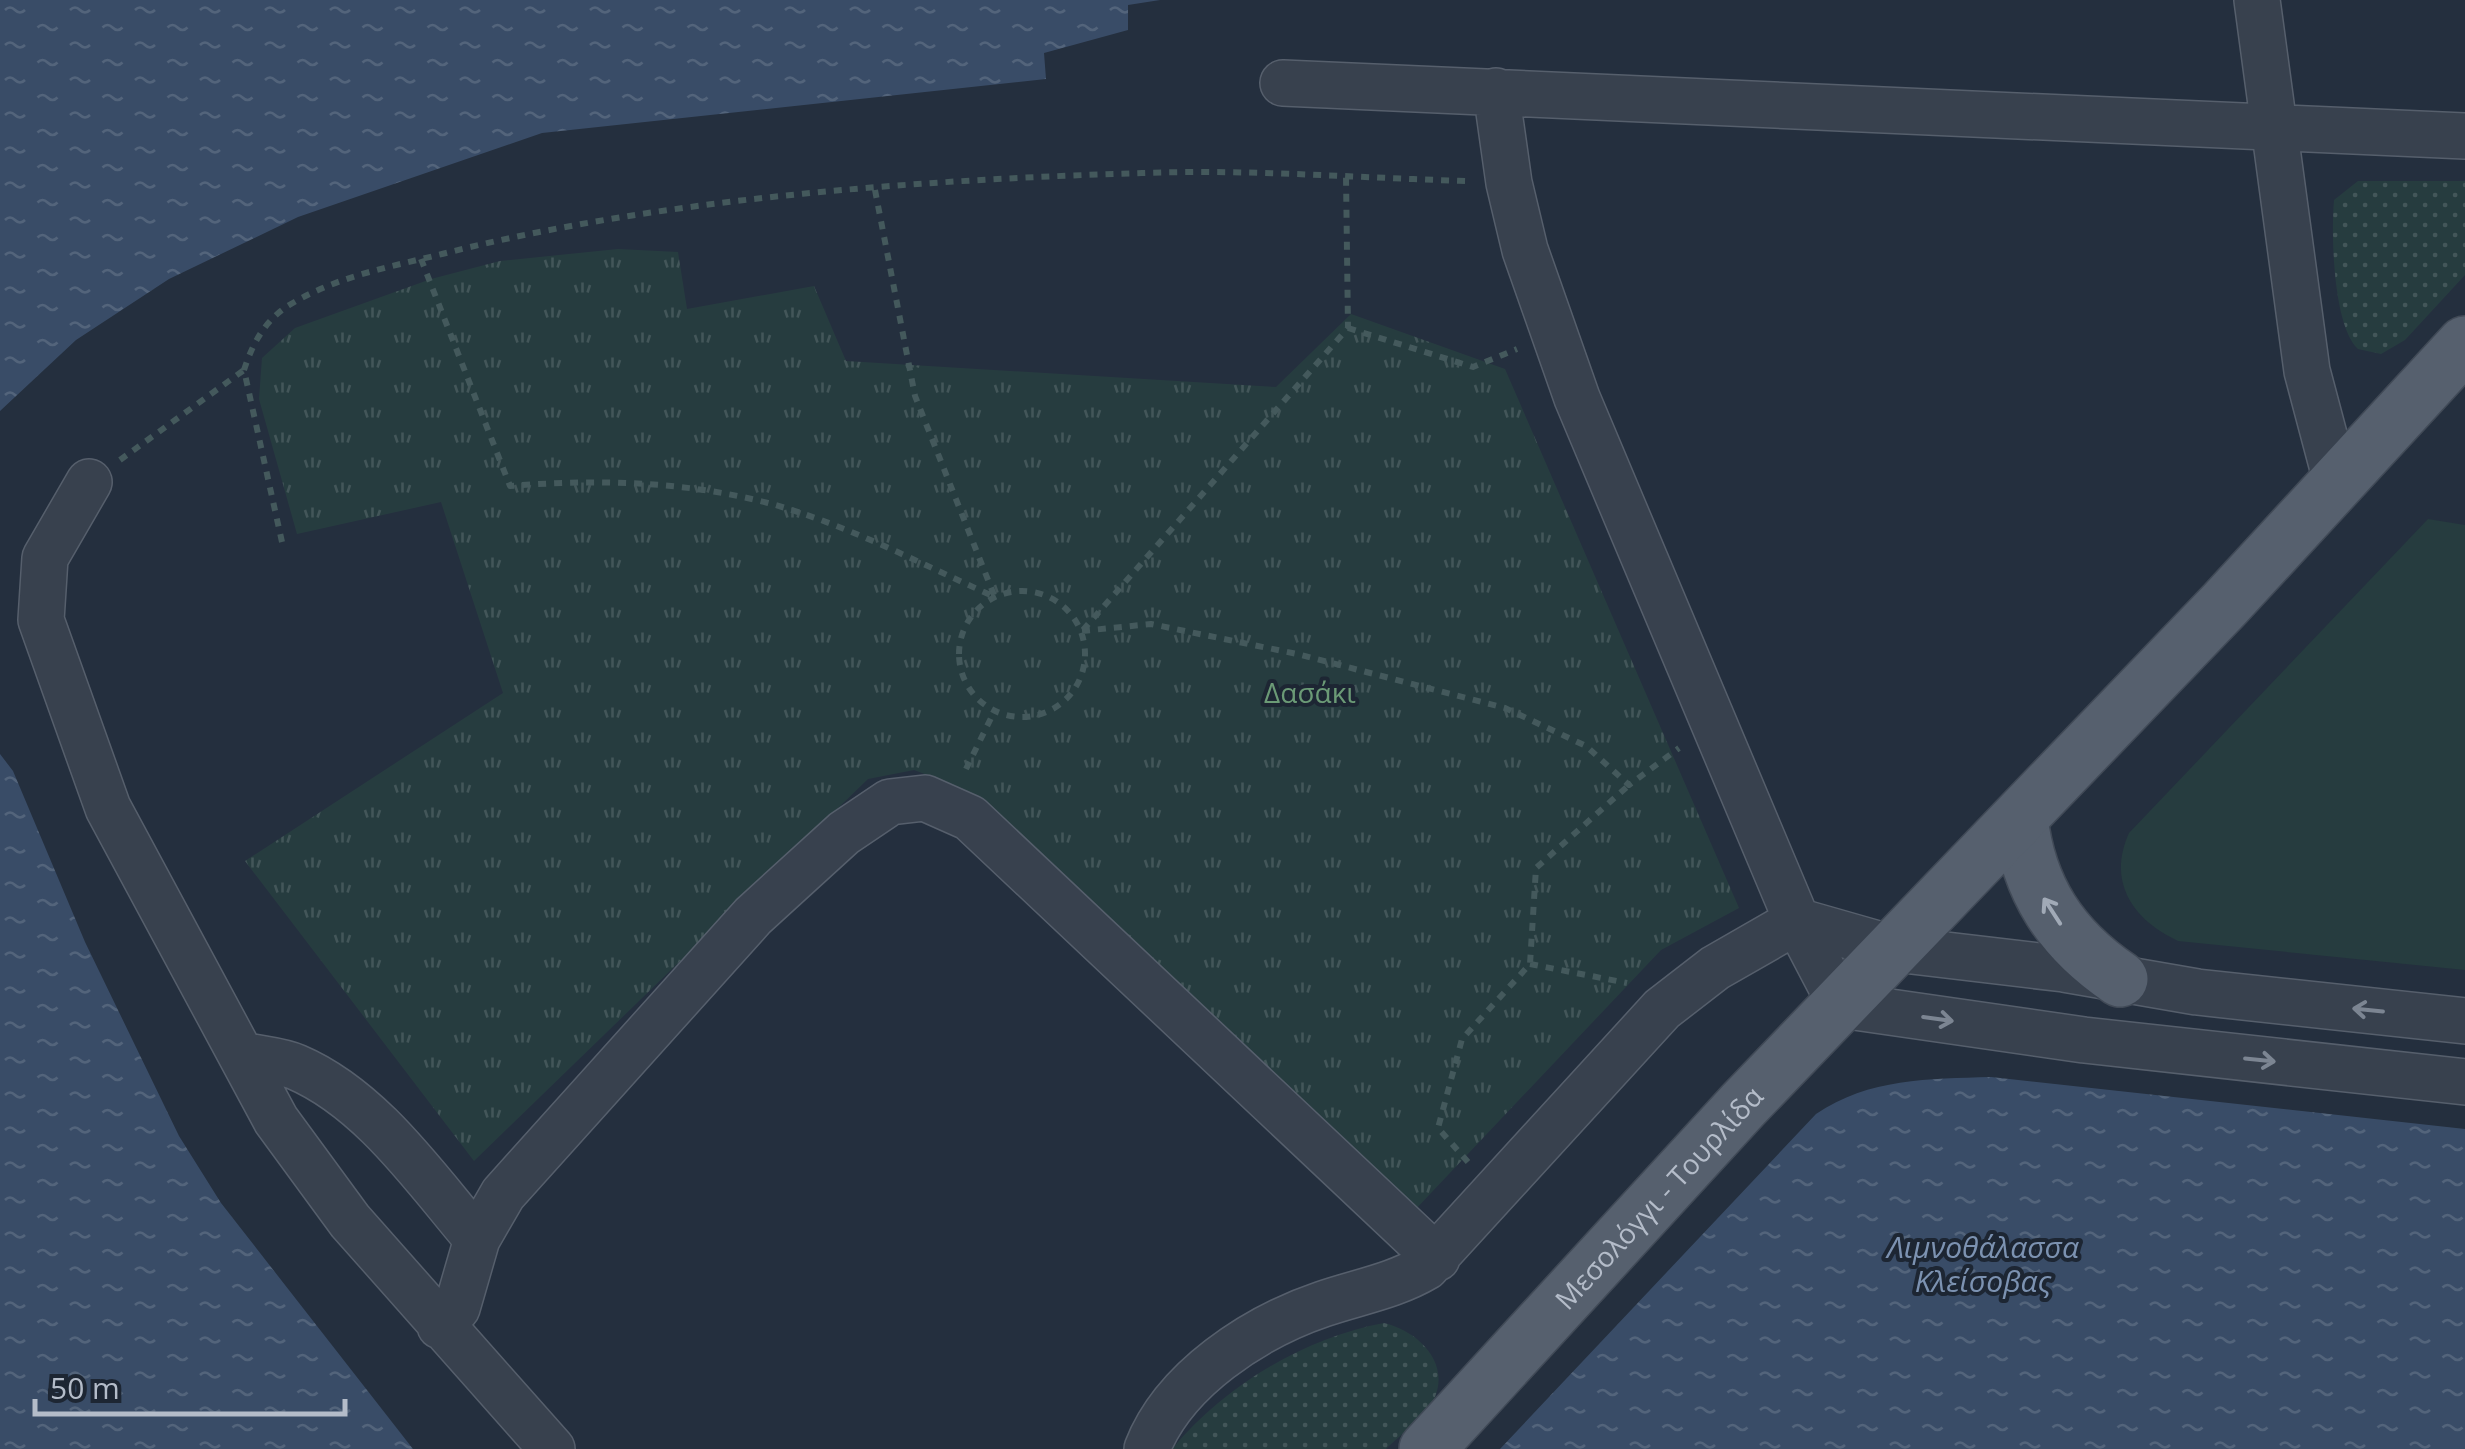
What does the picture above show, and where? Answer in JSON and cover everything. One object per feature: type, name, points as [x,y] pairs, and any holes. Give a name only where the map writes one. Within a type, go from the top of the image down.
[{"type":"main road","name":"Μεσολόγγι - Τουρλίδα","points":[[1427,1449],[1743,1105],[2337,484],[2465,344]]},
{"type":"main road","points":[[2020,818],[2025,859],[2048,906],[2082,948],[2120,979]]},
{"type":"street","points":[[2256,0],[2307,371],[2337,484]]},
{"type":"street","points":[[1283,83],[2275,124],[2465,136]]},
{"type":"street","points":[[1496,90],[1509,183],[1525,250],[1553,334],[1631,530],[1716,721],[1797,922],[1841,1006],[2084,1040],[2465,1082]]},
{"type":"street","points":[[89,482],[45,558],[41,620],[108,808],[286,1135],[350,1221],[552,1449]]},
{"type":"street","points":[[440,1326],[457,1308],[477,1238],[503,1194],[542,1146],[799,872],[890,802],[925,798],[970,818],[1437,1258]]},
{"type":"street","points":[[1147,1449],[1168,1410],[1233,1350],[1298,1314],[1411,1276],[1437,1258],[1680,994],[1797,922],[1895,949],[2197,992],[2465,1021]]},
{"type":"street","points":[[242,1055],[294,1066],[342,1094],[394,1142],[477,1238]]},
{"type":"path","points":[[282,542],[244,370],[252,344],[288,306],[345,278],[504,238],[621,219],[875,190],[1142,173],[1509,183]]},
{"type":"path","points":[[1082,631],[1348,328],[1346,176]]},
{"type":"path","points":[[875,190],[915,396],[994,597]]},
{"type":"path","points":[[421,259],[510,486],[589,480],[690,487],[770,504],[874,542],[994,597],[1034,592],[1054,599],[1070,612],[1082,631],[1086,653],[1083,674],[1073,694],[1057,708],[1037,717],[1016,718],[994,712],[966,683],[960,644],[966,624],[994,597]]},
{"type":"path","points":[[1348,328],[1473,367],[1553,334]]},
{"type":"path","points":[[89,482],[244,370]]},
{"type":"path","points":[[1082,631],[1151,624],[1298,654],[1505,708],[1586,746],[1629,786]]},
{"type":"path","points":[[948,808],[994,712]]},
{"type":"path","points":[[1495,1193],[1438,1128],[1462,1039],[1530,964],[1536,868],[1629,786],[1716,721]]},
{"type":"path","points":[[1530,964],[1680,994]]},
{"type":"green space","points":[[2358,181],[2465,181],[2465,275],[2405,340],[2381,354],[2358,349],[2350,337],[2343,321],[2336,279],[2334,200]]},
{"type":"green space","name":"Δασάκι","points":[[618,249],[678,252],[687,309],[814,286],[846,361],[1276,387],[1351,314],[1505,369],[1739,908],[1661,950],[1413,1212],[961,788],[914,770],[868,779],[474,1161],[245,861],[503,693],[441,502],[297,534],[259,399],[262,358],[295,328],[431,279],[500,261]]},
{"type":"green space","points":[[2428,519],[2465,525],[2465,970],[2178,941],[2162,932],[2136,910],[2123,883],[2121,867],[2129,833]]},
{"type":"green space","points":[[1384,1323],[1418,1340],[1434,1359],[1438,1371],[1435,1397],[1426,1411],[1386,1449],[1172,1449],[1216,1405],[1268,1368],[1324,1340]]},
{"type":"water","points":[[0,0],[1160,0],[1128,5],[1128,30],[1044,53],[1046,79],[542,133],[298,217],[169,279],[76,340],[0,411]]},
{"type":"water","points":[[0,754],[13,771],[85,942],[179,1136],[221,1203],[413,1449],[0,1449]]},
{"type":"water","name":"Λιμνοθάλασσα Κλείσοβας","points":[[1991,1077],[2465,1129],[2465,1449],[1500,1449],[1816,1114],[1836,1102],[1878,1087],[1922,1080]]}]
